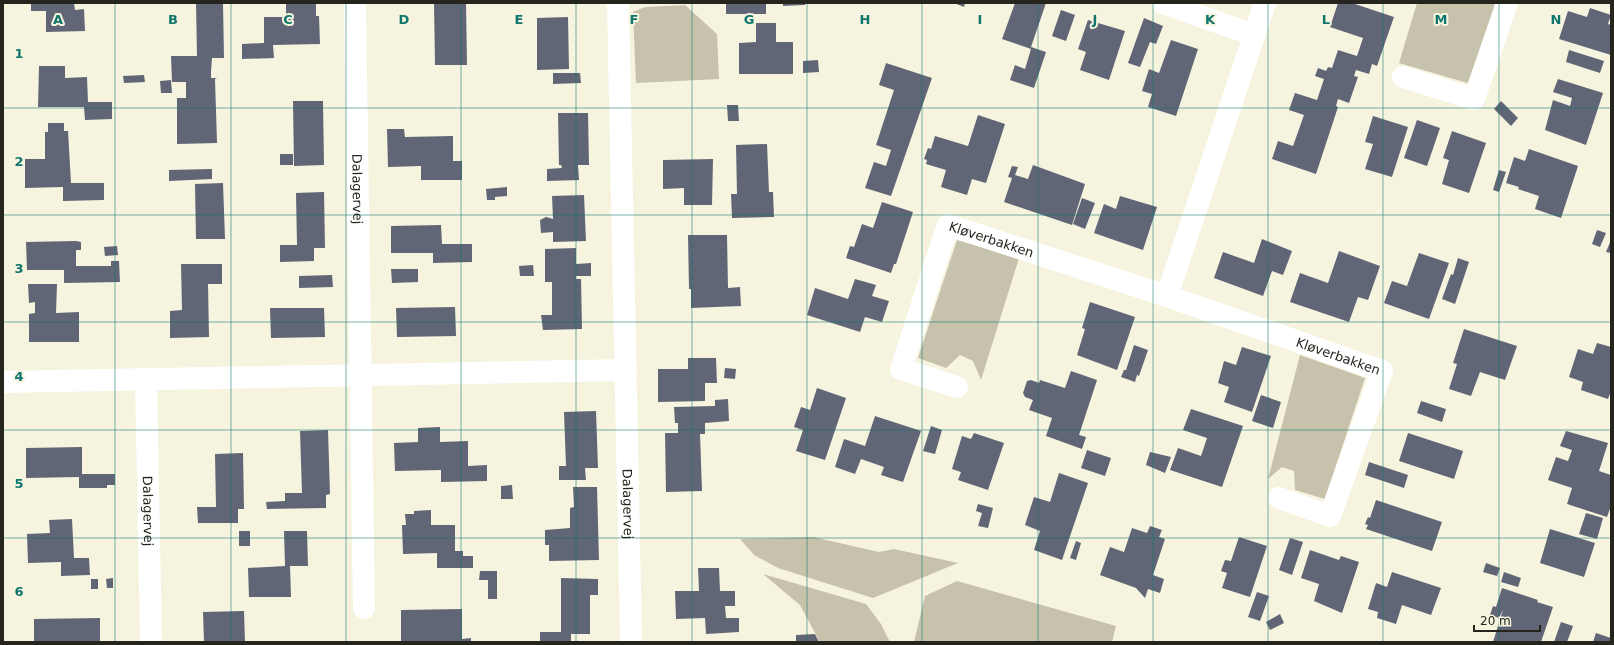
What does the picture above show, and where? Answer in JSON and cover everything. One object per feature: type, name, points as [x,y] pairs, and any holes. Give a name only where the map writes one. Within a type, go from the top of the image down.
[{"type":"street","name":"Dalagervej","points":[[355,3],[364,608]]},
{"type":"street","name":"Dalagervej","points":[[618,3],[631,638]]},
{"type":"street","points":[[1163,3],[1254,35]]},
{"type":"street","points":[[1167,296],[1265,3]]},
{"type":"street","points":[[1403,77],[1474,99],[1507,3]]},
{"type":"street","name":"Kløverbakken","points":[[957,387],[901,368],[948,225],[1167,296],[1382,371],[1330,516],[1280,498]]},
{"type":"street","points":[[3,382],[626,370]]},
{"type":"street","name":"Dalagervej","points":[[146,379],[151,642]]},
{"type":"shaded area","points":[[1417,3],[1496,3],[1471,84],[1399,63]]},
{"type":"shaded area","points":[[685,5],[717,34],[719,79],[636,83],[633,12],[645,7]]},
{"type":"shaded area","points":[[957,240],[1019,258],[981,380],[973,361],[960,355],[946,368],[918,358]]},
{"type":"shaded area","points":[[1300,355],[1365,378],[1325,499],[1295,490],[1294,471],[1282,467],[1268,479]]},
{"type":"shaded area","points":[[813,537],[879,552],[894,549],[958,563],[873,598],[778,568],[754,555],[740,539]]},
{"type":"shaded area","points":[[763,574],[866,604],[881,624],[890,642],[820,642],[800,605]]},
{"type":"shaded area","points":[[957,581],[1116,626],[1112,642],[914,642],[925,596]]},
{"type":"building","points":[[31,3],[74,3],[75,10],[84,9],[85,31],[46,32],[46,11],[31,11]]},
{"type":"building","points":[[196,3],[223,3],[224,58],[212,58],[211,72],[211,78],[217,78],[215,79],[217,143],[177,144],[177,98],[186,98],[186,82],[172,82],[171,56],[197,56]]},
{"type":"building","points":[[286,3],[316,3],[316,16],[319,16],[320,44],[273,45],[274,58],[242,59],[242,44],[264,43],[264,17],[286,17]]},
{"type":"building","points":[[434,3],[466,3],[467,65],[435,65]]},
{"type":"building","points":[[726,3],[766,3],[766,14],[726,14]]},
{"type":"building","points":[[783,3],[805,3],[805,5],[783,6]]},
{"type":"building","points":[[954,3],[965,3],[964,7]]},
{"type":"building","points":[[1015,3],[1046,3],[1031,47],[1046,52],[1034,88],[1010,80],[1015,65],[1025,69],[1031,49],[1002,39]]},
{"type":"building","points":[[1338,3],[1352,3],[1394,17],[1377,66],[1372,64],[1369,74],[1356,70],[1354,76],[1358,77],[1349,103],[1338,99],[1336,106],[1338,107],[1316,174],[1272,159],[1278,141],[1293,146],[1304,115],[1289,110],[1295,93],[1317,100],[1324,79],[1315,76],[1318,68],[1326,71],[1328,67],[1332,68],[1338,50],[1357,56],[1363,38],[1330,27]]},
{"type":"building","points":[[1590,8],[1611,15],[1608,24],[1611,25],[1611,55],[1559,39],[1568,11],[1587,17]]},
{"type":"building","points":[[1061,10],[1075,15],[1066,41],[1052,36]]},
{"type":"building","points":[[568,17],[569,69],[537,70],[537,18]]},
{"type":"building","points":[[1144,18],[1163,26],[1156,44],[1150,42],[1140,67],[1128,63]]},
{"type":"building","points":[[1088,20],[1125,31],[1109,80],[1080,70],[1086,52],[1078,49]]},
{"type":"building","points":[[756,23],[776,23],[776,42],[793,42],[793,74],[739,74],[739,43],[756,42]]},
{"type":"building","points":[[1171,40],[1198,49],[1176,116],[1148,107],[1152,94],[1142,91],[1149,69],[1159,73]]},
{"type":"building","points":[[1569,50],[1604,61],[1600,73],[1566,62]]},
{"type":"building","points":[[818,60],[819,72],[803,73],[803,61]]},
{"type":"building","points":[[886,63],[932,78],[891,196],[865,188],[874,162],[886,166],[891,150],[876,145],[894,90],[879,85]]},
{"type":"building","points":[[39,66],[65,66],[65,78],[87,77],[88,102],[112,102],[112,119],[85,120],[84,107],[38,107]]},
{"type":"building","points":[[553,73],[580,73],[581,83],[553,84]]},
{"type":"building","points":[[144,75],[145,82],[124,83],[123,76]]},
{"type":"building","points":[[1558,79],[1603,93],[1586,145],[1545,130],[1553,100],[1570,106],[1572,98],[1553,92]]},
{"type":"building","points":[[171,80],[172,93],[161,93],[160,81]]},
{"type":"building","points":[[293,101],[323,101],[324,165],[294,166]]},
{"type":"building","points":[[1501,101],[1518,118],[1511,126],[1494,109]]},
{"type":"building","points":[[727,105],[738,105],[739,121],[728,121]]},
{"type":"building","points":[[558,113],[588,113],[589,165],[578,165],[579,180],[547,181],[547,169],[562,168],[561,165],[559,165]]},
{"type":"building","points":[[978,115],[1005,124],[986,183],[972,179],[967,195],[941,187],[946,170],[926,164],[927,160],[924,159],[928,148],[931,149],[935,136],[968,146]]},
{"type":"building","points":[[1373,116],[1408,127],[1392,177],[1365,169],[1373,144],[1365,142]]},
{"type":"building","points":[[1417,120],[1440,128],[1427,166],[1404,158]]},
{"type":"building","points":[[48,123],[64,123],[64,131],[68,131],[71,183],[104,183],[104,200],[63,201],[63,187],[25,188],[25,159],[45,159],[45,132],[48,132]]},
{"type":"building","points":[[387,129],[404,129],[405,137],[453,136],[453,161],[462,161],[462,180],[421,180],[421,166],[388,167]]},
{"type":"building","points":[[1452,131],[1486,143],[1469,193],[1442,184],[1449,160],[1443,158]]},
{"type":"building","points":[[767,144],[769,192],[773,192],[774,217],[732,218],[731,194],[737,194],[736,145]]},
{"type":"building","points":[[1529,149],[1578,166],[1561,218],[1535,209],[1539,196],[1506,183],[1514,157],[1525,161]]},
{"type":"building","points":[[280,154],[293,154],[293,165],[280,165]]},
{"type":"building","points":[[713,159],[712,205],[684,205],[684,188],[663,189],[663,160]]},
{"type":"building","points":[[1033,165],[1085,184],[1072,225],[1004,202],[1012,178],[1008,177],[1012,166],[1018,167],[1015,175],[1028,179]]},
{"type":"building","points":[[212,169],[212,179],[169,181],[169,170]]},
{"type":"building","points":[[1499,170],[1506,172],[1499,192],[1493,190]]},
{"type":"building","points":[[223,183],[225,239],[196,239],[195,184]]},
{"type":"building","points":[[507,187],[507,196],[495,197],[495,200],[487,200],[486,189]]},
{"type":"building","points":[[324,192],[325,248],[314,248],[314,261],[280,262],[280,245],[297,245],[296,193]]},
{"type":"building","points":[[584,195],[586,241],[553,242],[553,232],[541,233],[540,220],[546,217],[553,219],[552,196]]},
{"type":"building","points":[[1120,196],[1157,207],[1143,250],[1094,233],[1104,204],[1116,209]]},
{"type":"building","points":[[1082,198],[1095,203],[1085,229],[1073,224]]},
{"type":"building","points":[[882,202],[913,212],[896,264],[894,264],[891,273],[846,258],[850,246],[854,247],[862,224],[873,228]]},
{"type":"building","points":[[441,225],[442,244],[472,244],[472,262],[433,263],[433,253],[391,253],[391,226]]},
{"type":"building","points":[[1597,230],[1606,233],[1600,247],[1592,244]]},
{"type":"building","points":[[688,235],[727,235],[728,288],[740,287],[741,306],[691,308],[691,289],[689,289]]},
{"type":"building","points":[[1262,239],[1292,251],[1283,275],[1272,271],[1263,296],[1214,278],[1223,252],[1254,263]]},
{"type":"building","points":[[1611,240],[1611,253],[1606,252]]},
{"type":"building","points":[[26,242],[81,242],[81,250],[76,250],[76,266],[111,266],[111,261],[119,261],[120,282],[64,283],[64,270],[27,270]]},
{"type":"building","points":[[117,246],[118,255],[105,256],[104,247]]},
{"type":"building","points":[[576,248],[576,264],[591,263],[591,276],[576,276],[576,279],[581,279],[582,329],[543,330],[541,315],[552,315],[552,282],[545,282],[545,249]]},
{"type":"building","points":[[1339,251],[1380,266],[1368,300],[1358,297],[1349,322],[1290,302],[1300,273],[1328,283]]},
{"type":"building","points":[[1419,253],[1449,263],[1429,319],[1384,303],[1392,281],[1407,286]]},
{"type":"building","points":[[1458,258],[1469,262],[1455,304],[1442,299],[1451,274],[1453,275]]},
{"type":"building","points":[[181,264],[222,264],[222,284],[208,284],[209,337],[170,338],[170,311],[182,310]]},
{"type":"building","points":[[533,265],[534,276],[520,276],[519,266]]},
{"type":"building","points":[[391,269],[418,269],[418,282],[392,283]]},
{"type":"building","points":[[332,275],[333,287],[299,288],[299,276]]},
{"type":"building","points":[[855,279],[876,285],[872,296],[889,301],[882,322],[865,317],[860,332],[807,315],[815,288],[848,299]]},
{"type":"building","points":[[28,284],[57,284],[56,313],[79,312],[79,342],[29,342],[29,314],[35,313],[35,302],[29,303]]},
{"type":"building","points":[[1090,302],[1135,317],[1117,370],[1077,355],[1085,329],[1082,328]]},
{"type":"building","points":[[455,307],[456,336],[397,337],[396,308]]},
{"type":"building","points":[[270,308],[324,308],[325,337],[271,338]]},
{"type":"building","points":[[1464,329],[1517,346],[1505,380],[1480,372],[1471,396],[1449,389],[1457,364],[1453,363]]},
{"type":"building","points":[[1597,343],[1611,347],[1611,391],[1608,399],[1581,390],[1583,382],[1569,377],[1578,349],[1593,354]]},
{"type":"building","points":[[1134,345],[1148,350],[1139,376],[1137,375],[1135,382],[1121,377],[1124,370],[1126,370]]},
{"type":"building","points":[[1242,347],[1271,356],[1252,412],[1224,402],[1229,387],[1218,383],[1224,361],[1236,365]]},
{"type":"building","points":[[688,358],[716,358],[717,383],[705,383],[705,401],[658,402],[658,369],[688,369]]},
{"type":"building","points":[[725,368],[736,369],[735,379],[724,378]]},
{"type":"building","points":[[1071,371],[1097,380],[1079,435],[1086,437],[1082,449],[1046,436],[1052,418],[1029,410],[1033,400],[1025,397],[1023,393],[1027,381],[1031,380],[1039,383],[1040,380],[1065,388]]},
{"type":"building","points":[[817,388],[846,398],[825,460],[796,451],[803,430],[794,427],[801,407],[810,410]]},
{"type":"building","points":[[1261,395],[1281,402],[1273,428],[1252,421]]},
{"type":"building","points":[[728,399],[729,421],[705,423],[705,434],[700,434],[702,491],[666,492],[665,433],[678,433],[678,423],[675,423],[674,407],[715,406],[715,400]]},
{"type":"building","points":[[1421,401],[1446,409],[1442,422],[1417,413]]},
{"type":"building","points":[[1191,409],[1243,426],[1222,487],[1170,470],[1178,448],[1201,456],[1207,438],[1183,430]]},
{"type":"building","points":[[596,411],[598,468],[585,468],[586,480],[559,480],[559,466],[566,466],[564,412]]},
{"type":"building","points":[[875,416],[921,431],[903,482],[881,475],[884,467],[861,459],[855,474],[835,467],[844,439],[865,446]]},
{"type":"building","points":[[931,426],[942,430],[935,454],[923,451]]},
{"type":"building","points":[[440,427],[440,442],[468,441],[468,466],[487,465],[487,481],[441,482],[441,470],[395,471],[394,443],[418,442],[418,428]]},
{"type":"building","points":[[328,430],[330,494],[326,495],[326,508],[267,509],[266,502],[285,501],[285,493],[302,493],[300,431]]},
{"type":"building","points":[[1566,431],[1608,443],[1599,471],[1611,475],[1611,506],[1607,517],[1567,504],[1572,488],[1548,480],[1556,457],[1568,461],[1572,450],[1560,446]]},
{"type":"building","points":[[974,433],[1004,443],[988,490],[958,480],[961,472],[952,469],[962,436],[971,439]]},
{"type":"building","points":[[1408,433],[1463,451],[1454,479],[1399,461]]},
{"type":"building","points":[[82,447],[82,474],[115,474],[115,485],[107,485],[107,488],[79,488],[79,477],[26,478],[26,448]]},
{"type":"building","points":[[1087,450],[1111,458],[1105,476],[1081,468]]},
{"type":"building","points":[[1150,452],[1171,457],[1165,473],[1146,465]]},
{"type":"building","points":[[243,453],[244,509],[238,509],[238,523],[198,523],[197,507],[216,507],[215,454]]},
{"type":"building","points":[[1369,462],[1408,475],[1404,488],[1365,475]]},
{"type":"building","points":[[1059,473],[1088,483],[1062,560],[1034,550],[1040,531],[1025,525],[1034,497],[1050,502]]},
{"type":"building","points":[[512,485],[513,499],[501,499],[501,486]]},
{"type":"building","points":[[573,487],[597,487],[599,560],[549,561],[549,545],[545,545],[545,530],[570,528],[570,508],[574,507]]},
{"type":"building","points":[[1376,500],[1442,522],[1432,551],[1366,529],[1368,525],[1365,524],[1368,517],[1370,518]]},
{"type":"building","points":[[978,504],[993,508],[988,528],[978,526],[982,513],[976,511]]},
{"type":"building","points":[[431,510],[431,525],[455,525],[455,551],[463,551],[463,556],[473,556],[473,568],[437,568],[437,553],[403,554],[402,525],[406,525],[405,514],[414,514],[414,511]]},
{"type":"building","points":[[1586,513],[1603,518],[1597,539],[1579,534]]},
{"type":"building","points":[[72,519],[74,558],[89,558],[90,575],[61,576],[61,562],[28,563],[27,534],[50,533],[49,520]]},
{"type":"building","points":[[1150,526],[1162,530],[1159,537],[1165,539],[1153,575],[1164,579],[1160,593],[1148,589],[1145,598],[1136,588],[1100,575],[1110,547],[1124,552],[1132,528],[1147,533]]},
{"type":"building","points":[[1550,529],[1595,543],[1584,577],[1540,563]]},
{"type":"building","points":[[239,531],[250,531],[250,546],[239,546]]},
{"type":"building","points":[[284,531],[307,531],[308,566],[290,566],[291,597],[249,597],[248,568],[285,566]]},
{"type":"building","points":[[1239,537],[1267,546],[1250,597],[1222,588],[1227,573],[1221,571],[1225,560],[1231,561]]},
{"type":"building","points":[[1290,538],[1303,542],[1292,575],[1279,570]]},
{"type":"building","points":[[1076,541],[1081,543],[1076,560],[1070,558]]},
{"type":"building","points":[[1310,550],[1339,560],[1341,556],[1359,562],[1342,613],[1314,601],[1319,584],[1301,578]]},
{"type":"building","points":[[1486,563],[1500,568],[1497,576],[1483,572]]},
{"type":"building","points":[[698,568],[719,568],[720,591],[735,591],[735,606],[725,606],[726,618],[739,618],[739,632],[706,634],[705,618],[676,619],[675,591],[699,591]]},
{"type":"building","points":[[480,571],[497,571],[497,599],[488,599],[488,580],[479,580]]},
{"type":"building","points":[[1392,572],[1441,588],[1431,615],[1402,605],[1396,624],[1377,618],[1378,612],[1368,609],[1376,583],[1387,587]]},
{"type":"building","points":[[1504,572],[1521,578],[1518,587],[1501,582]]},
{"type":"building","points":[[113,578],[113,588],[107,588],[106,579]]},
{"type":"building","points":[[561,578],[598,579],[598,595],[590,595],[590,634],[571,634],[571,642],[540,642],[540,632],[561,632]]},
{"type":"building","points":[[91,579],[98,579],[98,589],[91,589]]},
{"type":"building","points":[[1502,588],[1538,600],[1537,602],[1553,607],[1541,642],[1493,642],[1503,610],[1499,618],[1490,615],[1493,606],[1496,607]]},
{"type":"building","points":[[1257,592],[1269,596],[1260,621],[1248,617]]},
{"type":"building","points":[[462,609],[462,639],[471,638],[471,642],[401,642],[401,610]]},
{"type":"building","points":[[244,611],[245,642],[204,642],[203,612]]},
{"type":"building","points":[[1280,614],[1284,623],[1270,630],[1266,622]]},
{"type":"building","points":[[100,618],[100,642],[34,642],[34,619]]},
{"type":"building","points":[[1561,622],[1573,626],[1567,642],[1554,642]]},
{"type":"building","points":[[1596,633],[1611,638],[1611,642],[1593,642]]},
{"type":"building","points":[[815,634],[819,642],[796,642],[796,635]]}]
